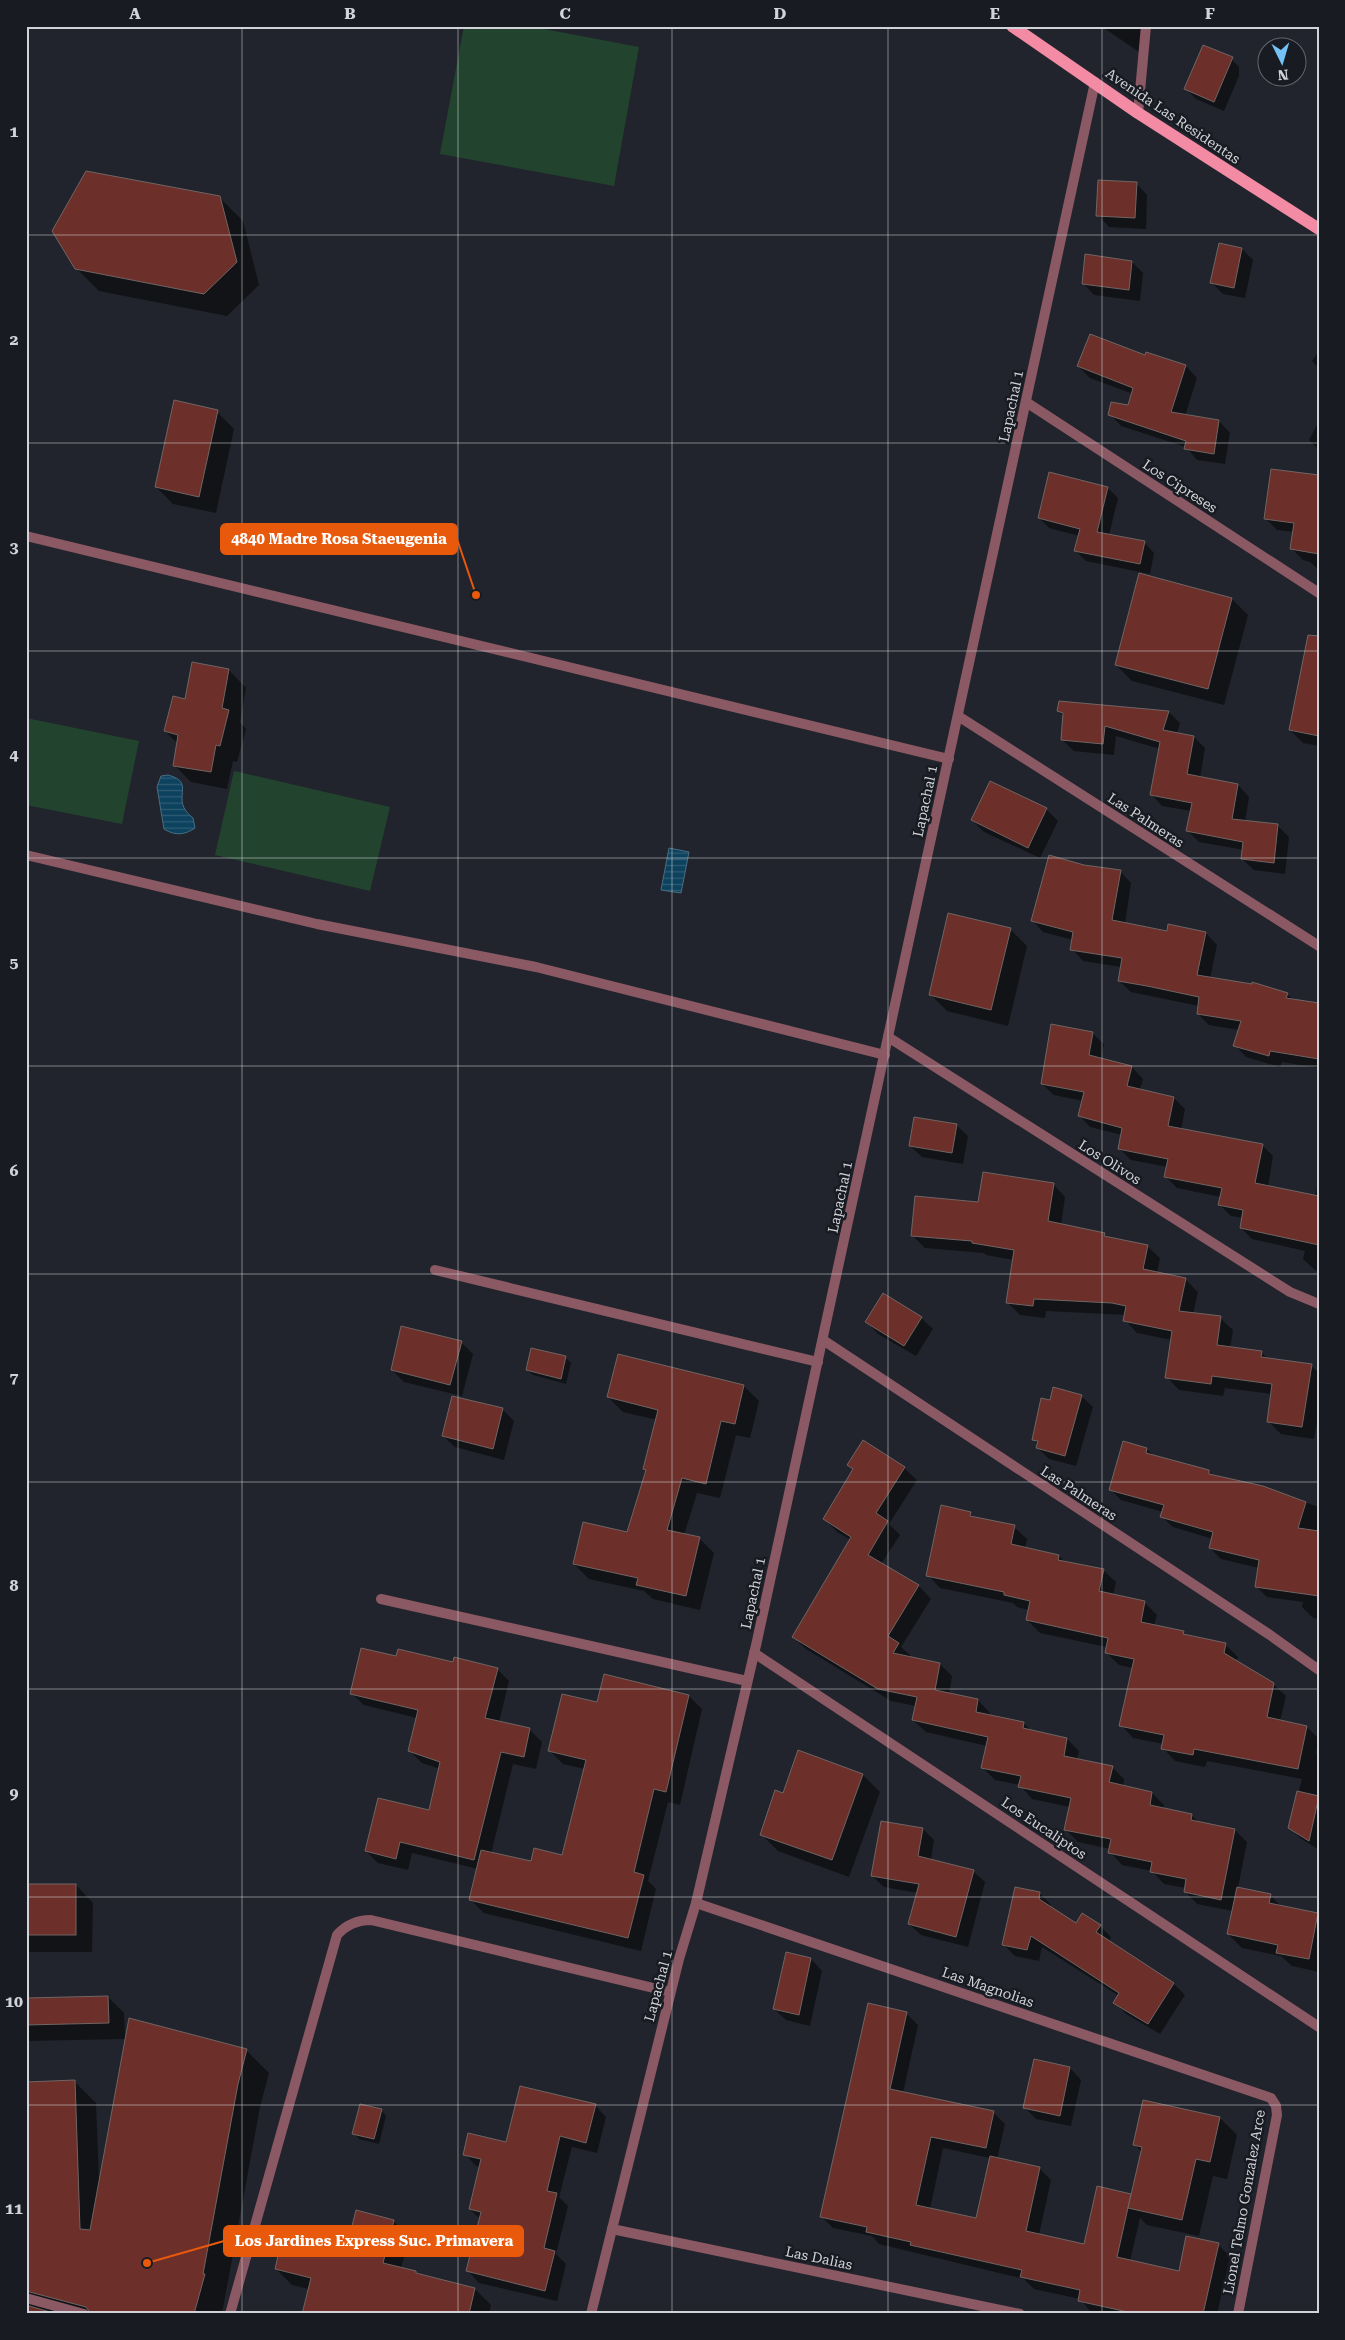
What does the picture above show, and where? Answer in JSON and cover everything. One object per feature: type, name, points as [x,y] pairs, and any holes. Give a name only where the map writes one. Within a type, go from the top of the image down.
[{"type":"main road","name":"Avenida Las Residentas","points":[[1012,26],[1138,113],[1319,230]]},
{"type":"street","points":[[1138,113],[1146,26]]},
{"type":"street","name":"Lapachal 1","points":[[591,2314],[670,1992],[696,1903],[754,1652],[1095,82]]},
{"type":"street","name":"Los Cipreses","points":[[1026,402],[1319,593]]},
{"type":"street","points":[[26,536],[949,759]]},
{"type":"street","name":"Las Palmeras","points":[[958,716],[1319,946]]},
{"type":"street","points":[[26,855],[317,924],[536,967],[885,1055]]},
{"type":"street","name":"Los Olivos","points":[[888,1037],[1290,1292],[1319,1304]]},
{"type":"street","points":[[435,1270],[818,1362]]},
{"type":"street","name":"Las Palmeras","points":[[822,1340],[1319,1670]]},
{"type":"street","points":[[381,1599],[747,1681]]},
{"type":"street","name":"Los Eucaliptos","points":[[754,1652],[1319,2027]]},
{"type":"street","name":"Las Magnolias","points":[[696,1903],[1271,2098]]},
{"type":"street","points":[[230,2314],[337,1935],[343,1928],[358,1922],[371,1920],[670,1992]]},
{"type":"street","name":"Lionel Telmo Gonzalez Arce","points":[[1238,2314],[1276,2115],[1276,2106],[1271,2098]]},
{"type":"street","name":"Las Dalias","points":[[612,2229],[1020,2314]]},
{"type":"street","points":[[26,2298],[84,2314]]},
{"type":"green space","points":[[464,26],[528,26],[639,47],[614,186],[440,154]]},
{"type":"green space","points":[[26,718],[139,741],[122,824],[26,805]]},
{"type":"green space","points":[[234,771],[390,807],[370,891],[215,855]]},
{"type":"water","points":[[168,775],[177,778],[181,782],[183,787],[183,804],[186,811],[193,818],[195,828],[180,834],[164,829],[157,787],[161,776]]},
{"type":"water","points":[[669,848],[689,852],[681,893],[661,890]]},
{"type":"building","points":[[1203,45],[1233,57],[1214,102],[1184,89]]},
{"type":"building","points":[[86,171],[220,196],[237,262],[204,294],[75,269],[52,231]]},
{"type":"building","points":[[1098,180],[1137,182],[1135,218],[1096,216]]},
{"type":"building","points":[[1219,243],[1242,248],[1234,288],[1210,283]]},
{"type":"building","points":[[1085,254],[1132,261],[1129,290],[1082,284]]},
{"type":"building","points":[[1090,334],[1145,355],[1146,352],[1186,365],[1171,412],[1219,420],[1214,454],[1184,449],[1186,441],[1108,415],[1111,402],[1128,405],[1133,388],[1077,366]]},
{"type":"building","points":[[174,400],[218,410],[199,497],[155,487]]},
{"type":"building","points":[[1271,469],[1319,475],[1319,554],[1290,549],[1294,523],[1264,519]]},
{"type":"building","points":[[1049,472],[1108,487],[1097,532],[1145,541],[1140,564],[1074,551],[1080,529],[1038,518]]},
{"type":"building","points":[[1139,573],[1232,598],[1208,689],[1115,665]]},
{"type":"building","points":[[1308,635],[1319,636],[1319,736],[1289,730]]},
{"type":"building","points":[[192,662],[229,669],[222,708],[229,710],[220,746],[216,745],[211,772],[173,766],[178,735],[164,731],[173,696],[185,699]]},
{"type":"building","points":[[1059,701],[1169,711],[1163,730],[1194,736],[1187,774],[1238,784],[1232,819],[1278,824],[1274,863],[1241,859],[1243,842],[1186,831],[1192,803],[1150,795],[1160,742],[1105,726],[1103,744],[1061,740],[1063,713],[1057,711]]},
{"type":"building","points":[[990,781],[1047,808],[1028,848],[971,820]]},
{"type":"building","points":[[1049,855],[1084,865],[1121,870],[1112,920],[1167,931],[1168,924],[1206,932],[1197,975],[1252,984],[1252,982],[1288,993],[1286,998],[1319,1003],[1319,1059],[1270,1051],[1269,1056],[1233,1046],[1241,1021],[1197,1014],[1199,997],[1118,981],[1122,958],[1070,950],[1073,932],[1031,921]]},
{"type":"building","points":[[948,913],[1011,928],[991,1010],[929,995]]},
{"type":"building","points":[[1051,1024],[1093,1032],[1089,1055],[1132,1066],[1127,1086],[1174,1097],[1168,1126],[1263,1144],[1255,1183],[1319,1196],[1319,1245],[1240,1228],[1243,1210],[1218,1205],[1222,1188],[1164,1177],[1168,1159],[1118,1149],[1122,1128],[1078,1116],[1084,1092],[1041,1084]]},
{"type":"building","points":[[914,1117],[957,1124],[952,1153],[909,1146]]},
{"type":"building","points":[[983,1172],[1054,1183],[1048,1221],[1105,1233],[1104,1236],[1148,1245],[1143,1269],[1186,1278],[1179,1311],[1221,1316],[1217,1345],[1262,1351],[1261,1357],[1312,1364],[1302,1427],[1267,1422],[1272,1384],[1212,1376],[1211,1384],[1165,1378],[1172,1331],[1123,1321],[1126,1306],[1112,1303],[1034,1299],[1033,1306],[1006,1303],[1014,1250],[972,1243],[972,1241],[911,1236],[915,1196],[978,1202]]},
{"type":"building","points":[[883,1293],[922,1317],[904,1346],[865,1322]]},
{"type":"building","points":[[401,1326],[462,1341],[450,1385],[391,1370]]},
{"type":"building","points":[[531,1348],[566,1356],[561,1379],[526,1370]]},
{"type":"building","points":[[618,1354],[744,1385],[735,1424],[721,1421],[706,1484],[682,1478],[667,1530],[700,1537],[686,1596],[636,1585],[638,1578],[573,1564],[583,1522],[627,1532],[646,1470],[643,1469],[658,1410],[607,1397]]},
{"type":"building","points":[[1053,1387],[1082,1395],[1065,1456],[1036,1448],[1038,1441],[1032,1440],[1041,1398],[1050,1400]]},
{"type":"building","points":[[452,1396],[503,1408],[493,1449],[442,1436]]},
{"type":"building","points":[[863,1440],[905,1467],[876,1513],[888,1521],[868,1555],[919,1585],[888,1636],[899,1643],[893,1653],[940,1663],[935,1690],[978,1699],[976,1712],[1024,1722],[1023,1728],[1067,1738],[1064,1756],[1113,1766],[1109,1782],[1152,1792],[1150,1805],[1192,1814],[1191,1820],[1235,1829],[1221,1900],[1184,1892],[1186,1879],[1150,1872],[1152,1862],[1108,1853],[1111,1839],[1064,1830],[1071,1798],[1018,1787],[1021,1776],[981,1768],[988,1737],[912,1720],[917,1697],[878,1689],[792,1637],[851,1537],[823,1519],[853,1469],[847,1465]]},
{"type":"building","points":[[1123,1441],[1147,1448],[1146,1453],[1209,1470],[1209,1474],[1263,1486],[1306,1502],[1298,1528],[1319,1531],[1319,1596],[1255,1587],[1259,1560],[1209,1548],[1213,1532],[1160,1517],[1164,1505],[1109,1490]]},
{"type":"building","points":[[941,1505],[971,1512],[970,1516],[1015,1525],[1011,1544],[1059,1555],[1058,1560],[1104,1569],[1099,1591],[1145,1601],[1141,1622],[1184,1631],[1183,1634],[1226,1643],[1224,1653],[1274,1683],[1267,1717],[1307,1726],[1298,1769],[1194,1749],[1193,1755],[1161,1749],[1164,1735],[1119,1726],[1134,1659],[1105,1653],[1108,1638],[1026,1620],[1030,1601],[1004,1595],[1004,1592],[926,1576]]},
{"type":"building","points":[[361,1648],[396,1656],[398,1649],[453,1662],[454,1657],[498,1668],[485,1718],[530,1728],[524,1757],[501,1752],[474,1860],[400,1842],[396,1859],[365,1851],[378,1798],[429,1810],[440,1762],[408,1751],[418,1710],[350,1694]]},
{"type":"building","points":[[604,1674],[689,1695],[666,1792],[654,1789],[634,1872],[644,1875],[628,1938],[469,1900],[481,1850],[531,1861],[534,1848],[562,1855],[586,1760],[548,1751],[562,1694],[597,1702]]},
{"type":"building","points":[[798,1750],[863,1774],[832,1860],[760,1835],[775,1790],[783,1793]]},
{"type":"building","points":[[1297,1791],[1319,1796],[1309,1841],[1288,1828]]},
{"type":"building","points":[[881,1821],[923,1828],[918,1856],[974,1870],[956,1937],[908,1924],[919,1884],[871,1876]]},
{"type":"building","points":[[26,1884],[76,1884],[76,1935],[26,1935]]},
{"type":"building","points":[[1015,1887],[1040,1892],[1039,1899],[1076,1923],[1082,1913],[1101,1925],[1096,1932],[1174,1983],[1148,2024],[1113,2003],[1119,1993],[1031,1936],[1027,1950],[1002,1945]]},
{"type":"building","points":[[1237,1887],[1271,1894],[1269,1903],[1318,1913],[1309,1959],[1276,1953],[1278,1945],[1227,1934]]},
{"type":"building","points":[[786,1952],[811,1958],[799,2015],[773,2009]]},
{"type":"building","points":[[108,1996],[109,2023],[26,2025],[26,1998]]},
{"type":"building","points":[[868,2003],[907,2012],[890,2089],[994,2111],[986,2148],[931,2137],[916,2205],[976,2218],[990,2156],[1040,2167],[1026,2231],[1084,2244],[1097,2186],[1131,2194],[1117,2257],[1179,2271],[1186,2236],[1219,2243],[1203,2314],[1137,2314],[1078,2301],[1080,2290],[1020,2277],[1022,2270],[910,2245],[911,2242],[866,2232],[867,2227],[820,2217]]},
{"type":"building","points":[[129,2018],[247,2049],[238,2084],[203,2274],[205,2274],[194,2314],[91,2314],[86,2307],[26,2291],[26,2082],[75,2080],[80,2229],[90,2230]]},
{"type":"building","points":[[1034,2059],[1070,2067],[1060,2116],[1023,2108]]},
{"type":"building","points":[[520,2086],[596,2104],[586,2143],[560,2136],[547,2191],[557,2193],[544,2248],[555,2251],[545,2291],[466,2271],[481,2212],[469,2209],[481,2159],[463,2155],[468,2133],[506,2142]]},
{"type":"building","points":[[1143,2100],[1220,2117],[1210,2162],[1196,2159],[1182,2220],[1128,2208],[1142,2147],[1133,2145]]},
{"type":"building","points":[[360,2104],[382,2109],[374,2139],[352,2134]]},
{"type":"building","points":[[356,2210],[394,2220],[383,2263],[475,2288],[469,2314],[302,2314],[311,2278],[275,2269],[282,2238],[345,2254]]},
{"type":"building","points":[[26,2305],[57,2314],[26,2314]]},
{"type":"place","name":"4840 Madre Rosa Staeugenia","points":[[476,595]]},
{"type":"place","name":"Los Jardines Express Suc. Primavera","points":[[147,2263]]}]
